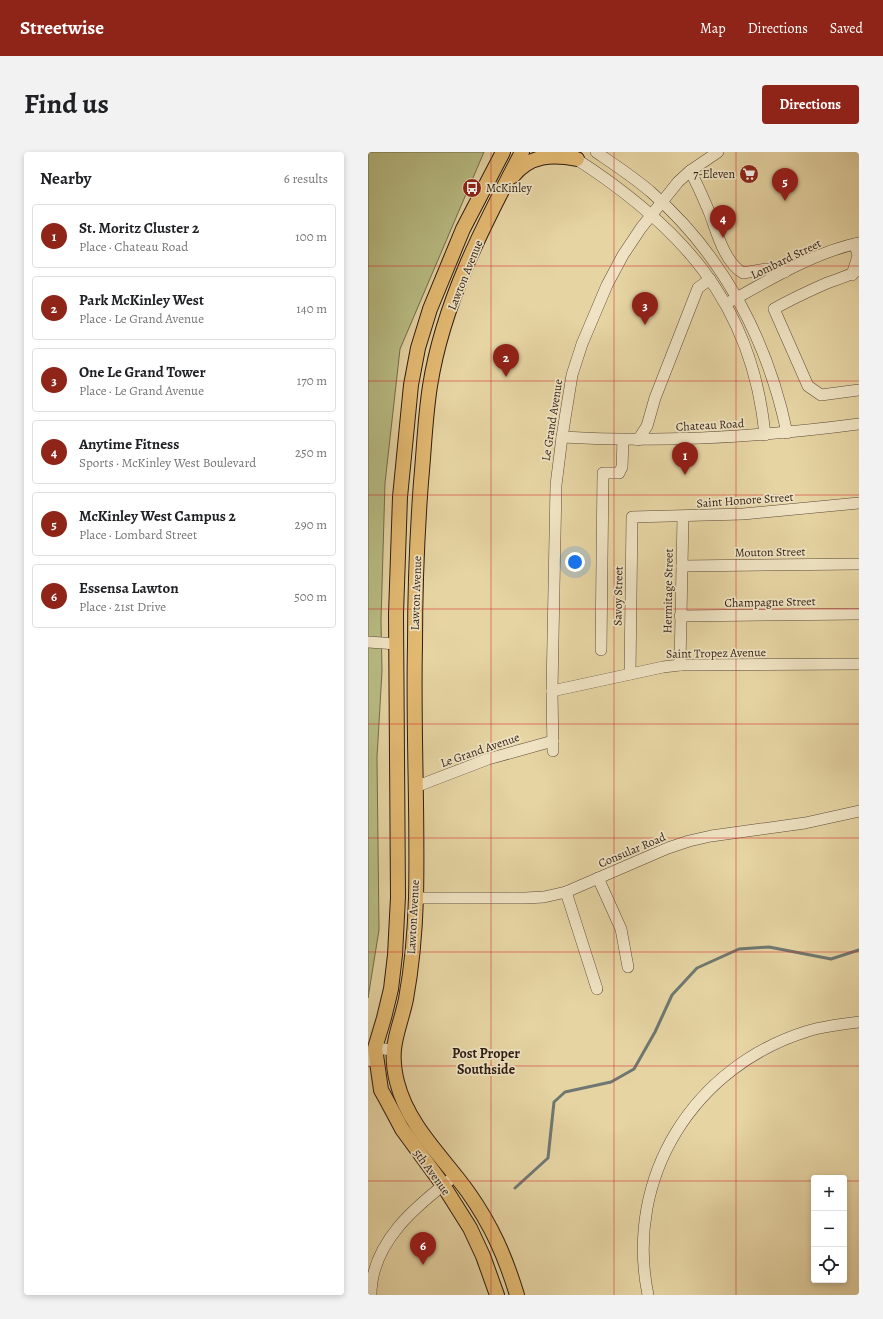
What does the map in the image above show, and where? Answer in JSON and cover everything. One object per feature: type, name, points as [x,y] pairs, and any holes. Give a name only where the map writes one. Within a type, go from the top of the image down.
[{"type":"main road","name":"Lawton Avenue","points":[[375,1048],[391,988],[395,955],[398,897],[396,614],[400,497],[412,386],[418,348],[430,309],[463,229],[503,152]]},
{"type":"main road","name":"Lawton Avenue","points":[[393,1050],[405,1001],[411,966],[416,898],[415,646],[417,538],[430,387],[448,315],[462,276],[502,190],[522,152]]},
{"type":"main road","points":[[502,190],[519,169],[535,159],[552,156],[572,156]]},
{"type":"main road","name":"5th Avenue","points":[[375,1048],[381,1090],[402,1129],[443,1185],[470,1228],[483,1256],[497,1295]]},
{"type":"main road","name":"5th Avenue","points":[[393,1050],[393,1060],[398,1084],[407,1107],[428,1141],[468,1192],[492,1228],[502,1249],[517,1295]]},
{"type":"street","points":[[596,152],[652,192],[692,233],[708,254],[737,298],[756,334],[771,373],[783,412],[787,433]]},
{"type":"street","name":"Le Grand Avenue","points":[[415,787],[488,759],[553,746],[552,691],[556,485],[572,374],[594,314],[623,255],[650,215],[673,188],[690,171],[718,152]]},
{"type":"street","points":[[572,156],[608,179],[650,215],[682,245],[710,279],[726,304],[750,357],[758,385],[765,434]]},
{"type":"street","points":[[690,171],[698,186],[726,253],[739,271],[743,273],[766,269],[786,272]]},
{"type":"street","points":[[857,244],[858,256],[855,272],[804,293],[774,309],[808,386],[821,395],[859,390]]},
{"type":"street","name":"Lombard Street","points":[[726,304],[812,258],[857,244]]},
{"type":"street","points":[[638,440],[647,426],[655,398],[698,288],[710,279]]},
{"type":"street","name":"Chateau Road","points":[[562,437],[623,440],[718,438],[787,433],[859,424]]},
{"type":"street","points":[[601,650],[603,473],[619,473],[622,467],[623,440]]},
{"type":"street","name":"Saint Honore Street","points":[[632,517],[683,517],[743,514],[859,503]]},
{"type":"street","name":"Savoy Street","points":[[630,674],[632,517]]},
{"type":"street","name":"Hermitage Street","points":[[680,665],[683,517]]},
{"type":"street","name":"Mouton Street","points":[[682,566],[859,564]]},
{"type":"street","name":"Champagne Street","points":[[680,616],[859,614]]},
{"type":"street","points":[[368,642],[397,644]]},
{"type":"street","name":"Saint Tropez Avenue","points":[[552,691],[662,667],[680,665],[859,664]]},
{"type":"street","name":"Consular Road","points":[[416,898],[544,897],[566,892],[668,848],[689,841],[711,836],[805,823],[859,811]]},
{"type":"street","points":[[598,878],[621,929],[628,967]]},
{"type":"street","points":[[566,892],[597,989]]},
{"type":"street","points":[[648,1295],[645,1281],[645,1222],[654,1177],[669,1143],[687,1116],[713,1085],[753,1055],[783,1040],[809,1030],[859,1022]]},
{"type":"street","points":[[368,1061],[375,1048],[393,1050]]},
{"type":"street","points":[[371,1295],[374,1270],[384,1246],[402,1223],[432,1194],[455,1176]]},
{"type":"green space","points":[[368,152],[484,152],[400,349],[385,483],[381,620],[382,671],[377,757],[379,930],[368,998]]},
{"type":"waterway","points":[[515,1188],[548,1158],[554,1102],[565,1092],[611,1082],[634,1069],[655,1032],[672,995],[697,968],[739,949],[769,947],[831,959],[859,950]]},
{"type":"place","name":"7-Eleven","points":[[749,174]]},
{"type":"place","name":"McKinley","points":[[472,188]]},
{"type":"place","name":"McKinley West Campus 2","points":[[785,201]]},
{"type":"place","name":"Anytime Fitness","points":[[723,238]]},
{"type":"place","name":"One Le Grand Tower","points":[[645,325]]},
{"type":"place","name":"Park McKinley West","points":[[506,377]]},
{"type":"place","name":"St. Moritz Cluster 2","points":[[685,475]]},
{"type":"place","name":"Essensa Lawton","points":[[423,1265]]},
{"type":"district","name":"Post Proper Southside","points":[[486,1062]]}]
